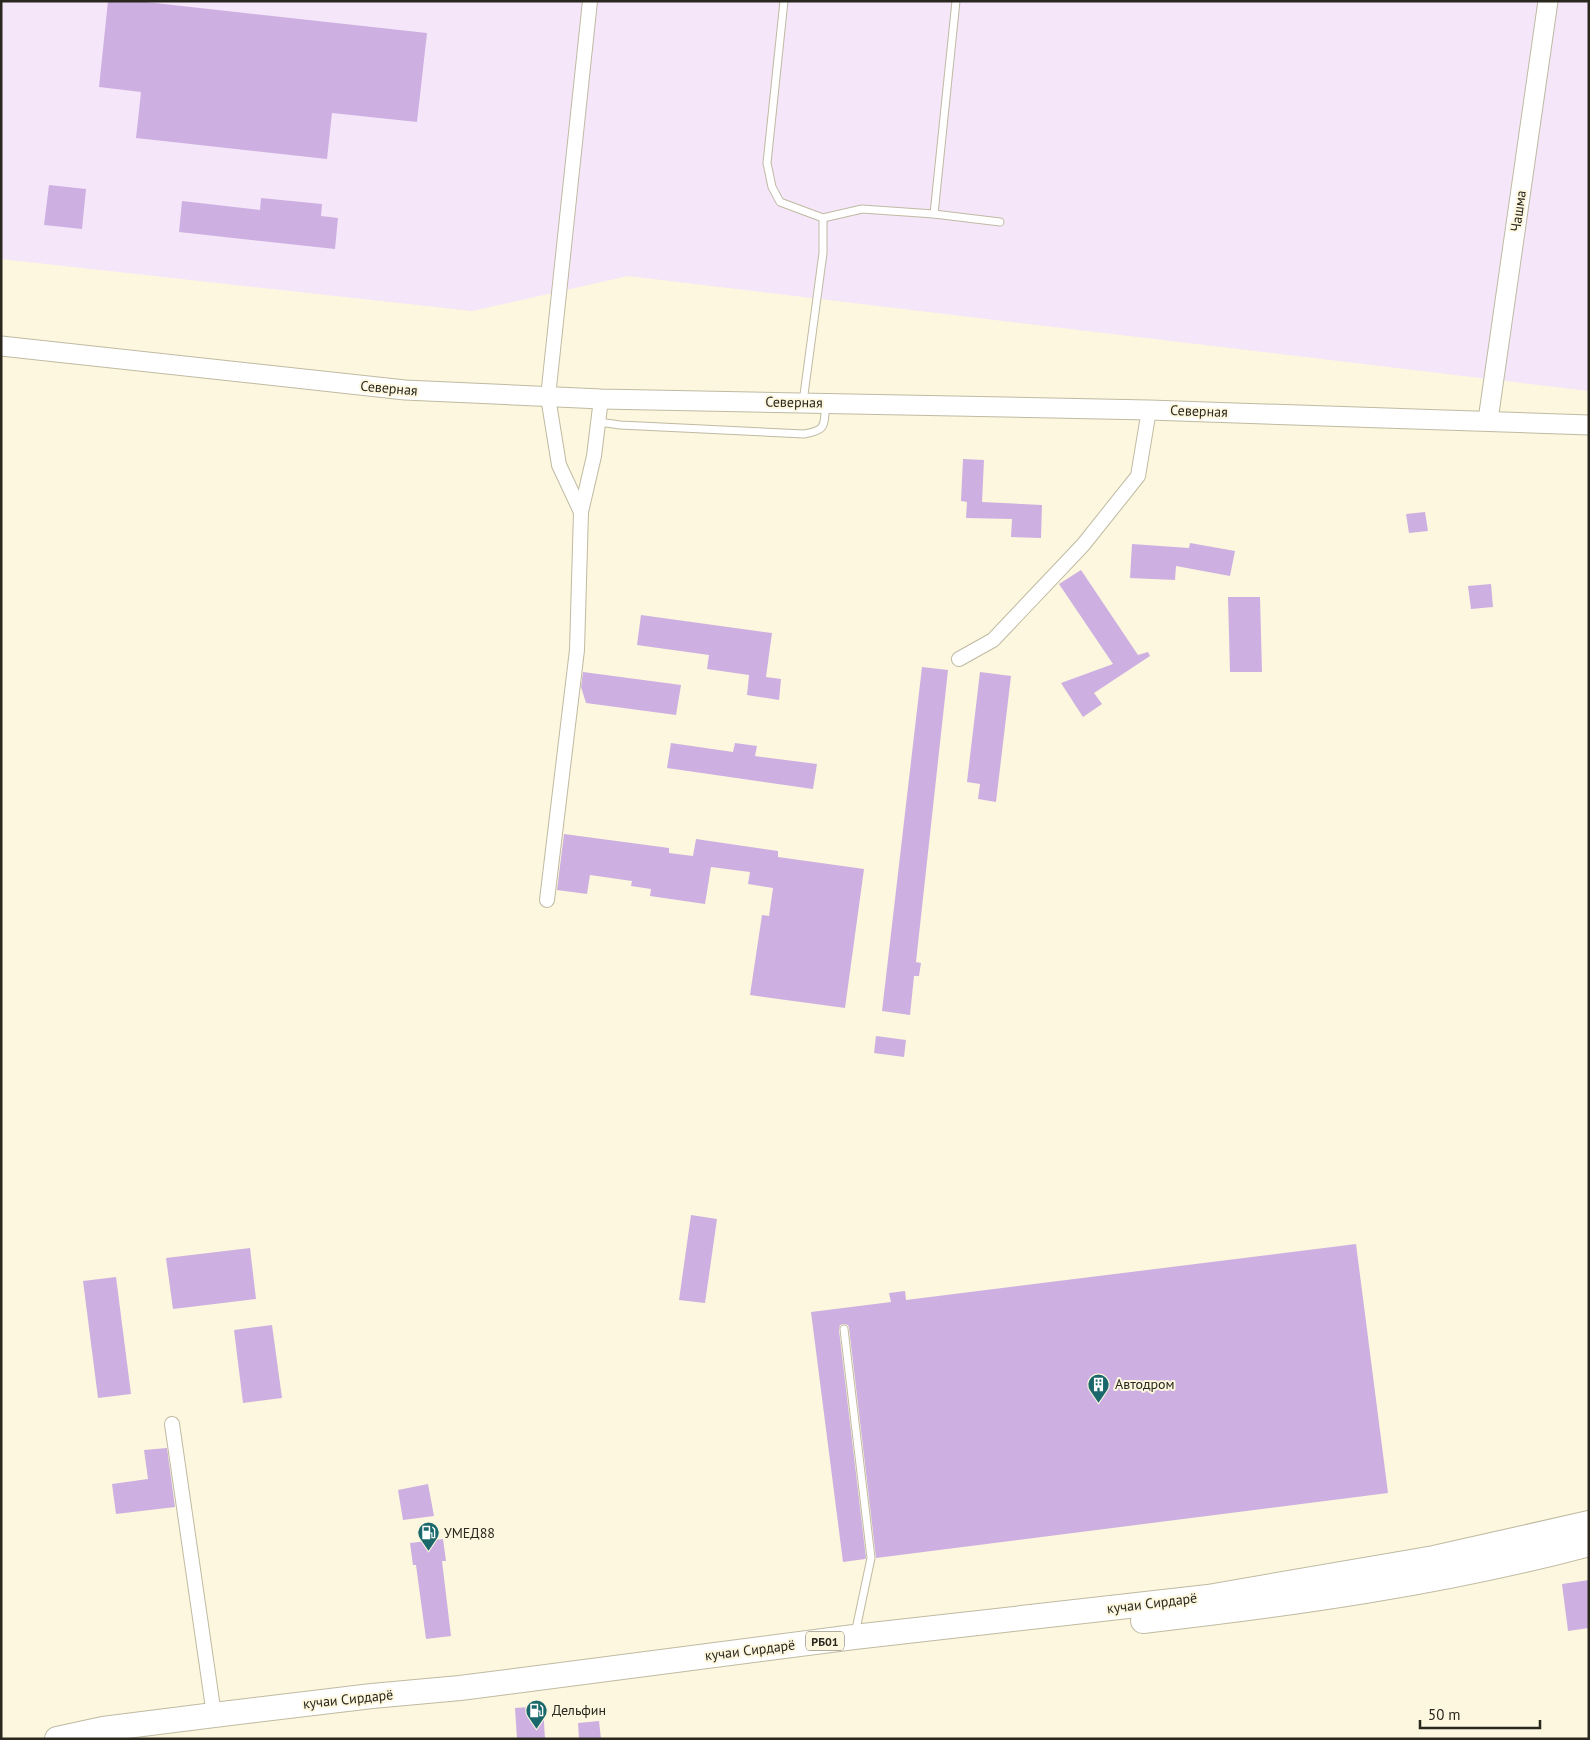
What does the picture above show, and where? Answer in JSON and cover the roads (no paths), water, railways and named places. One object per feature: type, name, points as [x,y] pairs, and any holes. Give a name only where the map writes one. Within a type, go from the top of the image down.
[{"type":"highway","name":"кучаи Сирдарё","points":[[57,1739],[103,1729],[215,1723],[372,1696],[854,1645],[1208,1596],[1434,1558],[1589,1522]]},
{"type":"highway","name":"РБ01","points":[[854,1645],[1211,1613],[1342,1594],[1461,1573],[1589,1544]]},
{"type":"highway","name":"РБ01","points":[[146,1739],[215,1723]]},
{"type":"main road","name":"Чашма","points":[[1488,420],[1548,1]]},
{"type":"main road","name":"Северная","points":[[1,346],[405,390],[601,399],[1149,410],[1488,420],[1589,425]]},
{"type":"street","points":[[581,512],[559,465],[548,397],[590,1]]},
{"type":"street","points":[[547,900],[577,650],[581,512],[594,456],[601,399]]},
{"type":"street","points":[[959,658],[993,640],[1083,545],[1138,476],[1149,410]]},
{"type":"street","points":[[172,1424],[215,1723]]},
{"type":"lane","points":[[784,1],[767,163],[772,187],[780,202],[823,218],[862,209],[934,214],[1000,222]]},
{"type":"lane","points":[[934,214],[956,1]]},
{"type":"lane","points":[[803,402],[823,253],[823,218]]},
{"type":"lane","points":[[599,422],[620,425],[804,434],[818,432],[823,426],[827,403]]},
{"type":"lane","points":[[844,1329],[871,1558],[854,1645]]},
{"type":"place","name":"Автодром","points":[[1099,1403]]},
{"type":"place","name":"УМЕД88","points":[[428,1552]]},
{"type":"place","name":"Дельфин","points":[[536,1729]]}]
